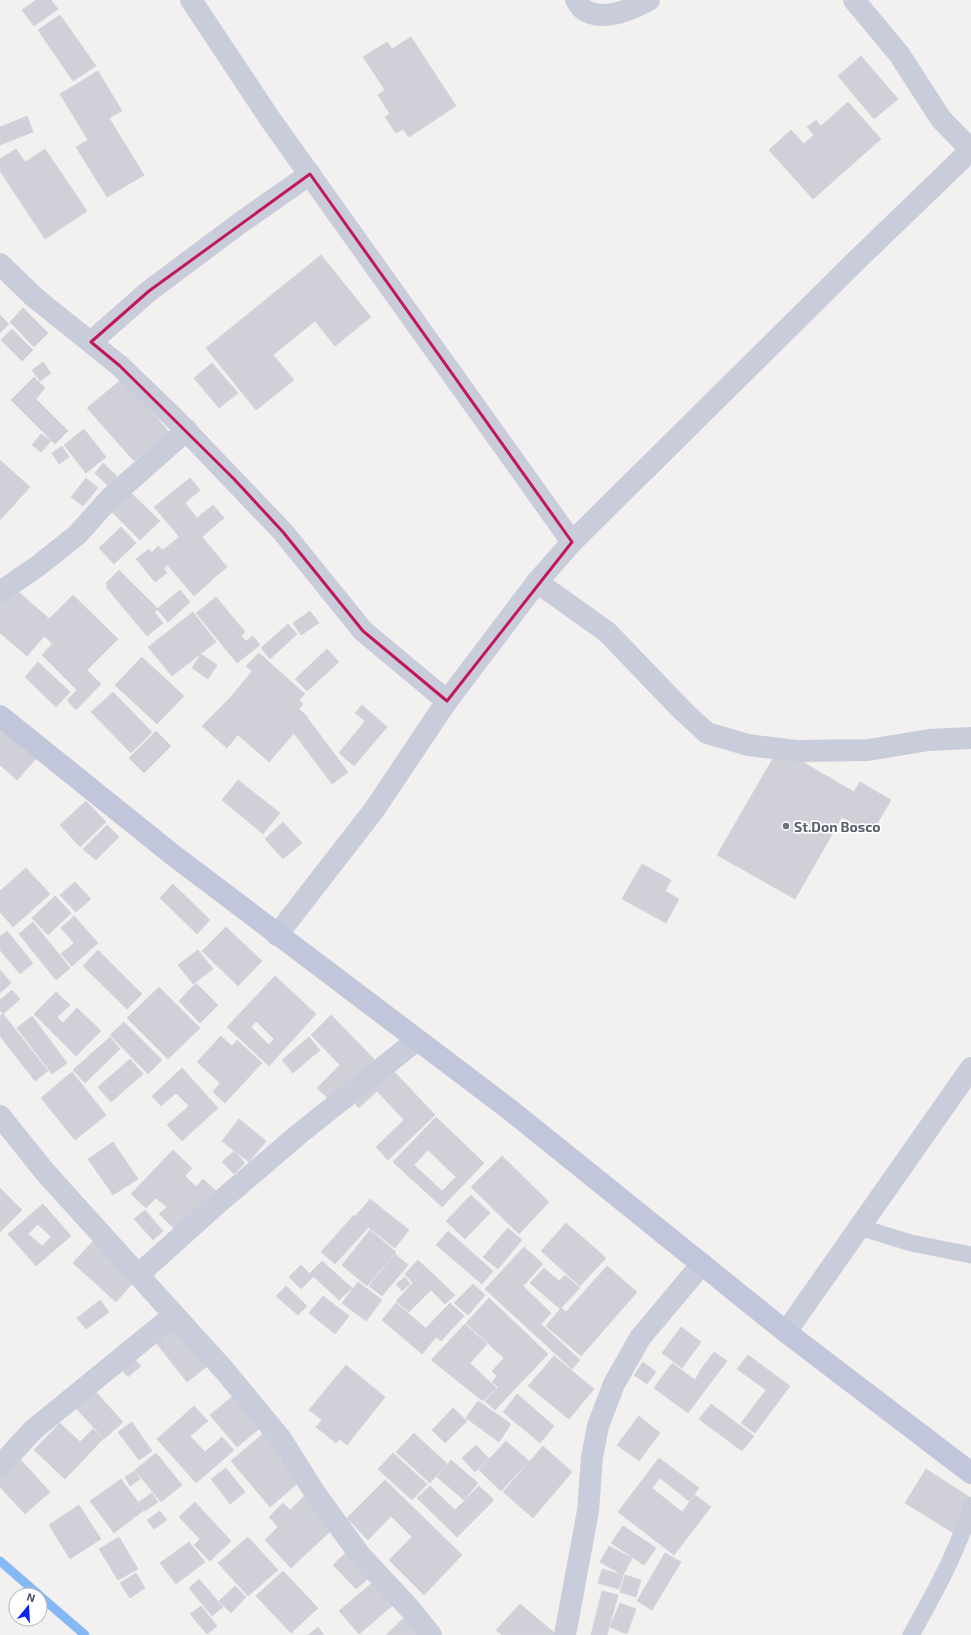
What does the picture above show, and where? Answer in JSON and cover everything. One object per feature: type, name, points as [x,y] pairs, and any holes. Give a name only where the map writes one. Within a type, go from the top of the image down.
[{"type":"street","points":[[191,0],[270,119],[572,542]]},
{"type":"street","points":[[576,0],[583,9],[602,16],[630,10],[649,0]]},
{"type":"street","points":[[277,935],[374,810],[447,701],[537,582],[572,542],[860,257],[971,150],[941,119],[899,54],[854,0]]},
{"type":"street","points":[[91,342],[149,291],[240,223],[310,174]]},
{"type":"street","points":[[0,264],[34,297],[120,366],[187,430],[283,532],[363,631],[447,701]]},
{"type":"street","points":[[0,592],[38,566],[78,534],[110,498],[187,430]]},
{"type":"street","points":[[537,582],[607,632],[683,711],[707,733],[748,746],[796,751],[868,750],[929,740],[971,738]]},
{"type":"street","points":[[0,716],[173,855],[509,1109],[786,1332],[971,1473]]},
{"type":"street","points":[[138,1275],[217,1204],[299,1134],[417,1040]]},
{"type":"street","points":[[786,1332],[971,1068]]},
{"type":"street","points":[[0,1116],[45,1172],[225,1371],[281,1439],[317,1496],[360,1555],[411,1610],[431,1635]]},
{"type":"street","points":[[565,1635],[588,1511],[592,1458],[598,1426],[614,1384],[640,1338],[702,1264]]},
{"type":"street","points":[[0,1466],[33,1430],[174,1315]]},
{"type":"lane","points":[[859,1227],[911,1243],[971,1255]]},
{"type":"lane","points":[[912,1635],[952,1554],[971,1506]]},
{"type":"highlighted area","points":[[310,174],[572,542],[447,701],[363,631],[283,532],[234,479],[120,366],[91,342],[149,291]]},
{"type":"building","points":[[36,0],[51,0],[58,9],[34,26],[22,10]]},
{"type":"building","points":[[60,15],[96,66],[73,81],[38,30]]},
{"type":"building","points":[[411,37],[456,106],[409,137],[403,129],[396,133],[385,117],[390,114],[378,95],[385,90],[363,57],[387,42],[392,49]]},
{"type":"building","points":[[861,56],[898,99],[874,119],[838,76]]},
{"type":"building","points":[[98,71],[122,111],[109,118],[144,175],[107,197],[76,147],[88,140],[60,94]]},
{"type":"building","points":[[848,102],[881,139],[813,199],[769,150],[791,130],[804,144],[814,135],[807,127],[816,120],[821,126]]},
{"type":"building","points":[[27,116],[33,132],[0,145],[0,127]]},
{"type":"building","points":[[16,149],[25,162],[45,149],[87,211],[45,239],[0,171],[0,159]]},
{"type":"building","points":[[321,255],[371,317],[335,346],[315,321],[273,355],[294,380],[256,410],[206,348]]},
{"type":"building","points":[[23,308],[48,333],[34,347],[10,322]]},
{"type":"building","points":[[0,315],[9,324],[0,333]]},
{"type":"building","points":[[12,329],[33,350],[22,361],[1,340]]},
{"type":"building","points":[[43,362],[51,373],[40,381],[32,370]]},
{"type":"building","points":[[212,363],[238,393],[219,408],[194,378]]},
{"type":"building","points":[[34,377],[45,388],[36,399],[68,431],[55,444],[11,400]]},
{"type":"building","points":[[123,378],[169,432],[134,461],[87,408]]},
{"type":"building","points":[[84,429],[106,457],[86,473],[64,445]]},
{"type":"building","points":[[41,434],[51,441],[41,452],[32,445]]},
{"type":"building","points":[[62,446],[69,457],[59,464],[52,453]]},
{"type":"building","points":[[0,460],[30,487],[0,520]]},
{"type":"building","points":[[103,463],[117,476],[108,486],[95,473]]},
{"type":"building","points":[[86,478],[98,488],[83,506],[71,497]]},
{"type":"building","points":[[190,478],[200,490],[185,503],[197,518],[213,505],[224,518],[189,548],[154,507]]},
{"type":"building","points":[[130,492],[160,521],[140,540],[111,511]]},
{"type":"building","points":[[193,526],[227,567],[198,591],[163,550]]},
{"type":"building","points":[[121,527],[136,543],[114,564],[99,548]]},
{"type":"building","points":[[177,542],[211,581],[194,596],[160,556]]},
{"type":"building","points":[[158,546],[173,559],[159,574],[144,561]]},
{"type":"building","points":[[149,549],[167,573],[155,582],[136,559]]},
{"type":"building","points":[[119,570],[158,609],[145,622],[106,583]]},
{"type":"building","points":[[122,573],[163,623],[147,636],[106,587]]},
{"type":"building","points":[[14,588],[55,624],[27,656],[0,633],[0,603]]},
{"type":"building","points":[[180,590],[190,602],[168,622],[157,609]]},
{"type":"building","points":[[73,595],[118,639],[83,674],[38,630]]},
{"type":"building","points":[[216,597],[245,632],[241,636],[246,641],[253,636],[260,645],[237,663],[196,613]]},
{"type":"building","points":[[310,611],[319,623],[301,635],[293,623]]},
{"type":"building","points":[[193,612],[216,642],[172,676],[148,647]]},
{"type":"building","points":[[288,624],[297,634],[270,659],[261,648]]},
{"type":"building","points":[[56,640],[101,684],[76,710],[67,700],[77,690],[42,655]]},
{"type":"building","points":[[327,649],[339,662],[307,691],[295,679]]},
{"type":"building","points":[[259,653],[305,694],[292,708],[246,666]]},
{"type":"building","points":[[201,654],[217,665],[208,679],[192,668]]},
{"type":"building","points":[[142,657],[184,696],[157,724],[115,685]]},
{"type":"building","points":[[38,662],[70,692],[56,707],[25,677]]},
{"type":"building","points":[[258,664],[303,704],[299,709],[308,717],[269,762],[238,735],[227,748],[202,726],[229,699]]},
{"type":"building","points":[[113,692],[152,732],[131,753],[91,712]]},
{"type":"building","points":[[362,705],[387,727],[354,766],[339,753],[365,721],[355,713]]},
{"type":"building","points":[[306,716],[348,772],[332,784],[290,728]]},
{"type":"building","points":[[0,727],[41,753],[17,780],[0,765]]},
{"type":"building","points":[[156,731],[171,746],[144,773],[129,758]]},
{"type":"building","name":"St.Don Bosco","points":[[779,748],[854,792],[860,782],[891,800],[871,834],[842,817],[795,899],[717,855]]},
{"type":"building","points":[[238,780],[280,813],[263,834],[222,800]]},
{"type":"building","points":[[86,801],[106,822],[80,847],[60,825]]},
{"type":"building","points":[[283,822],[302,843],[283,859],[265,839]]},
{"type":"building","points":[[107,825],[119,837],[96,860],[83,849]]},
{"type":"building","points":[[642,864],[671,880],[665,891],[679,899],[666,923],[622,899]]},
{"type":"building","points":[[26,868],[50,894],[13,927],[0,912],[0,891]]},
{"type":"building","points":[[75,882],[91,899],[76,912],[60,895]]},
{"type":"building","points":[[173,884],[210,920],[197,934],[160,898]]},
{"type":"building","points":[[55,896],[71,913],[48,935],[32,918]]},
{"type":"building","points":[[74,916],[98,943],[72,966],[61,954],[74,943],[61,928]]},
{"type":"building","points":[[33,922],[70,968],[56,980],[19,934]]},
{"type":"building","points":[[226,927],[262,961],[238,986],[202,951]]},
{"type":"building","points":[[7,931],[33,963],[20,974],[0,950],[0,936]]},
{"type":"building","points":[[98,950],[142,994],[127,1009],[83,966]]},
{"type":"building","points":[[198,950],[213,969],[193,984],[178,965]]},
{"type":"building","points":[[0,970],[11,983],[0,993]]},
{"type":"building","points":[[275,976],[316,1014],[269,1066],[227,1027]],"holes":[[[256,1021],[274,1039],[269,1045],[251,1027]]]},
{"type":"building","points":[[196,983],[218,1005],[200,1023],[179,1001]]},
{"type":"building","points":[[159,987],[200,1028],[168,1059],[127,1018]]},
{"type":"building","points":[[12,990],[20,999],[3,1014],[0,1010],[0,1000]]},
{"type":"building","points":[[56,992],[70,1005],[57,1017],[63,1023],[77,1008],[101,1031],[76,1056],[34,1014]]},
{"type":"building","points":[[3,1014],[48,1071],[35,1081],[0,1036],[0,1016]]},
{"type":"building","points":[[331,1015],[377,1062],[334,1104],[317,1088],[340,1065],[311,1035]]},
{"type":"building","points":[[32,1016],[67,1063],[52,1074],[17,1028]]},
{"type":"building","points":[[124,1022],[162,1060],[148,1074],[110,1035]]},
{"type":"building","points":[[221,1036],[232,1046],[237,1040],[262,1063],[225,1103],[213,1092],[220,1083],[197,1062]]},
{"type":"building","points":[[110,1037],[120,1049],[85,1083],[73,1070]]},
{"type":"building","points":[[309,1037],[320,1050],[293,1073],[282,1060]]},
{"type":"building","points":[[130,1059],[143,1074],[111,1102],[98,1087]]},
{"type":"building","points":[[385,1062],[435,1115],[388,1160],[376,1147],[404,1120],[377,1091],[359,1108],[348,1097]]},
{"type":"building","points":[[182,1068],[218,1108],[182,1141],[167,1125],[189,1106],[176,1093],[161,1106],[152,1096]]},
{"type":"building","points":[[72,1072],[106,1115],[75,1140],[41,1098]]},
{"type":"building","points":[[436,1117],[484,1163],[442,1207],[393,1162]],"holes":[[[428,1150],[456,1177],[442,1191],[414,1165]]]},
{"type":"building","points":[[239,1119],[266,1141],[249,1162],[222,1141]]},
{"type":"building","points":[[113,1142],[138,1179],[113,1195],[88,1159]]},
{"type":"building","points":[[173,1150],[192,1168],[185,1176],[196,1187],[203,1179],[217,1192],[179,1233],[159,1214],[167,1207],[156,1198],[146,1208],[131,1194]]},
{"type":"building","points":[[234,1151],[245,1163],[234,1174],[222,1162]]},
{"type":"building","points":[[502,1156],[549,1202],[519,1234],[471,1187]]},
{"type":"building","points":[[0,1188],[22,1210],[0,1232]]},
{"type":"building","points":[[471,1195],[490,1213],[465,1239],[446,1221]]},
{"type":"building","points":[[370,1199],[409,1230],[395,1248],[355,1217]]},
{"type":"building","points":[[43,1204],[71,1236],[36,1266],[8,1234]],"holes":[[[38,1224],[51,1237],[42,1246],[28,1234]]]},
{"type":"building","points":[[145,1210],[163,1231],[153,1240],[134,1219]]},
{"type":"building","points":[[354,1215],[368,1228],[335,1264],[321,1252]]},
{"type":"building","points":[[566,1223],[606,1258],[580,1286],[541,1251]]},
{"type":"building","points":[[508,1228],[522,1240],[498,1269],[483,1257]]},
{"type":"building","points":[[370,1230],[396,1252],[367,1286],[342,1265]]},
{"type":"building","points":[[448,1231],[493,1271],[482,1284],[436,1245]]},
{"type":"building","points":[[96,1238],[138,1277],[116,1302],[73,1263]]},
{"type":"building","points":[[524,1247],[543,1264],[523,1286],[551,1313],[541,1324],[580,1360],[572,1369],[485,1289]]},
{"type":"building","points":[[395,1254],[408,1265],[382,1296],[369,1286]]},
{"type":"building","points":[[418,1260],[455,1295],[445,1304],[431,1290],[409,1312],[396,1301],[413,1283],[405,1274]]},
{"type":"building","points":[[322,1261],[352,1288],[339,1300],[310,1273]]},
{"type":"building","points":[[301,1265],[313,1277],[301,1289],[289,1277]]},
{"type":"building","points":[[607,1266],[637,1292],[581,1356],[546,1326],[561,1308],[566,1312]]},
{"type":"building","points":[[544,1268],[559,1281],[565,1275],[580,1288],[560,1309],[530,1283]]},
{"type":"building","points":[[405,1277],[410,1284],[402,1291],[396,1284]]},
{"type":"building","points":[[358,1282],[382,1300],[366,1321],[342,1303]]},
{"type":"building","points":[[473,1284],[485,1295],[468,1315],[454,1303]]},
{"type":"building","points":[[286,1286],[307,1306],[298,1315],[276,1296]]},
{"type":"building","points":[[323,1296],[349,1316],[335,1334],[309,1313]]},
{"type":"building","points":[[489,1298],[548,1354],[495,1410],[485,1401],[498,1387],[492,1382],[497,1376],[492,1371],[504,1358],[466,1323]]},
{"type":"building","points":[[100,1300],[109,1312],[86,1329],[77,1318]]},
{"type":"building","points":[[396,1303],[436,1337],[422,1354],[382,1320]]},
{"type":"building","points":[[450,1303],[464,1316],[441,1341],[426,1328]]},
{"type":"building","points":[[176,1321],[210,1364],[187,1382],[153,1339]]},
{"type":"building","points":[[465,1324],[487,1344],[470,1363],[496,1388],[483,1401],[431,1360]]},
{"type":"building","points":[[681,1327],[701,1342],[682,1368],[662,1353]]},
{"type":"building","points":[[714,1352],[727,1361],[688,1413],[654,1388],[672,1363],[695,1380]]},
{"type":"building","points":[[131,1355],[141,1366],[128,1377],[118,1366]]},
{"type":"building","points":[[748,1355],[790,1386],[755,1433],[741,1423],[766,1390],[737,1369]]},
{"type":"building","points":[[554,1356],[594,1389],[569,1419],[528,1386]]},
{"type":"building","points":[[643,1362],[656,1372],[647,1384],[634,1375]]},
{"type":"building","points":[[346,1365],[385,1397],[347,1445],[340,1439],[336,1443],[316,1427],[322,1420],[309,1410]]},
{"type":"building","points":[[94,1390],[123,1422],[104,1439],[75,1407]]},
{"type":"building","points":[[238,1392],[264,1425],[237,1447],[210,1415]]},
{"type":"building","points":[[517,1394],[554,1426],[540,1443],[503,1412]]},
{"type":"building","points":[[478,1401],[511,1424],[499,1442],[466,1418]]},
{"type":"building","points":[[711,1404],[754,1436],[742,1451],[699,1419]]},
{"type":"building","points":[[194,1406],[208,1421],[190,1436],[205,1452],[222,1437],[234,1450],[196,1483],[157,1439]]},
{"type":"building","points":[[453,1408],[467,1421],[445,1443],[432,1430]]},
{"type":"building","points":[[639,1416],[660,1433],[639,1461],[617,1445]]},
{"type":"building","points":[[132,1422],[152,1451],[139,1460],[118,1432]]},
{"type":"building","points":[[60,1423],[80,1442],[93,1429],[103,1439],[65,1479],[34,1450]]},
{"type":"building","points":[[265,1432],[284,1454],[279,1458],[299,1482],[270,1507],[231,1461]]},
{"type":"building","points":[[414,1433],[447,1464],[430,1483],[396,1452]]},
{"type":"building","points":[[506,1441],[529,1461],[501,1491],[479,1470]]},
{"type":"building","points":[[476,1445],[489,1459],[475,1472],[462,1458]]},
{"type":"building","points":[[543,1446],[572,1472],[533,1518],[503,1492]]},
{"type":"building","points":[[156,1453],[182,1485],[161,1502],[135,1470]]},
{"type":"building","points":[[393,1453],[427,1484],[412,1500],[378,1469]]},
{"type":"building","points":[[19,1458],[50,1492],[25,1514],[0,1487],[0,1475]]},
{"type":"building","points":[[659,1458],[699,1488],[689,1501],[660,1478],[652,1488],[682,1512],[695,1495],[711,1507],[674,1555],[618,1512]]},
{"type":"building","points":[[451,1460],[478,1483],[464,1500],[437,1477]]},
{"type":"building","points":[[226,1468],[245,1492],[230,1504],[211,1479]]},
{"type":"building","points":[[926,1469],[971,1498],[971,1509],[955,1534],[905,1503]]},
{"type":"building","points":[[135,1471],[140,1479],[130,1486],[125,1477]]},
{"type":"building","points":[[121,1479],[144,1510],[114,1533],[90,1501]]},
{"type":"building","points":[[385,1480],[462,1555],[424,1595],[389,1560],[412,1537],[391,1516],[368,1540],[347,1518]]},
{"type":"building","points":[[430,1486],[455,1510],[479,1486],[494,1500],[457,1537],[417,1498]]},
{"type":"building","points":[[152,1493],[158,1502],[145,1511],[139,1502]]},
{"type":"building","points":[[308,1493],[338,1524],[291,1568],[265,1540],[278,1527],[269,1517],[283,1503],[290,1510]]},
{"type":"building","points":[[195,1502],[231,1541],[210,1561],[194,1545],[200,1539],[179,1517]]},
{"type":"building","points":[[79,1505],[101,1539],[70,1559],[49,1525]]},
{"type":"building","points":[[160,1511],[167,1520],[154,1529],[147,1520]]},
{"type":"building","points":[[623,1526],[656,1548],[644,1565],[611,1543]]},
{"type":"building","points":[[119,1537],[138,1569],[118,1580],[99,1549]]},
{"type":"building","points":[[248,1537],[278,1570],[248,1596],[218,1563]]},
{"type":"building","points":[[189,1542],[205,1562],[176,1584],[160,1563]]},
{"type":"building","points":[[609,1546],[632,1558],[623,1575],[600,1562]]},
{"type":"building","points":[[352,1547],[376,1572],[356,1589],[333,1565]]},
{"type":"building","points":[[665,1553],[681,1562],[652,1610],[637,1601]]},
{"type":"building","points":[[602,1569],[623,1575],[619,1589],[598,1583]]},
{"type":"building","points":[[283,1571],[318,1608],[291,1633],[256,1596]]},
{"type":"building","points":[[136,1573],[145,1588],[130,1598],[120,1583]]},
{"type":"building","points":[[625,1575],[641,1580],[636,1597],[620,1592]]},
{"type":"building","points":[[379,1577],[399,1600],[359,1634],[339,1611]]},
{"type":"building","points":[[199,1579],[223,1607],[212,1616],[189,1588]]},
{"type":"building","points":[[235,1586],[246,1597],[231,1613],[219,1601]]},
{"type":"building","points":[[602,1591],[618,1595],[607,1635],[591,1635]]},
{"type":"building","points":[[620,1603],[636,1609],[627,1634],[610,1627]]},
{"type":"building","points":[[520,1604],[557,1635],[502,1635],[496,1630]]},
{"type":"building","points":[[201,1606],[217,1626],[207,1634],[190,1614]]},
{"type":"building","points":[[410,1612],[432,1635],[386,1635]]},
{"type":"building","points":[[318,1627],[324,1635],[308,1635]]},
{"type":"waterway","points":[[0,1561],[30,1587]]},
{"type":"waterway","points":[[48,1603],[85,1635]]},
{"type":"place","name":"St.Don Bosco","points":[[786,826]]}]
